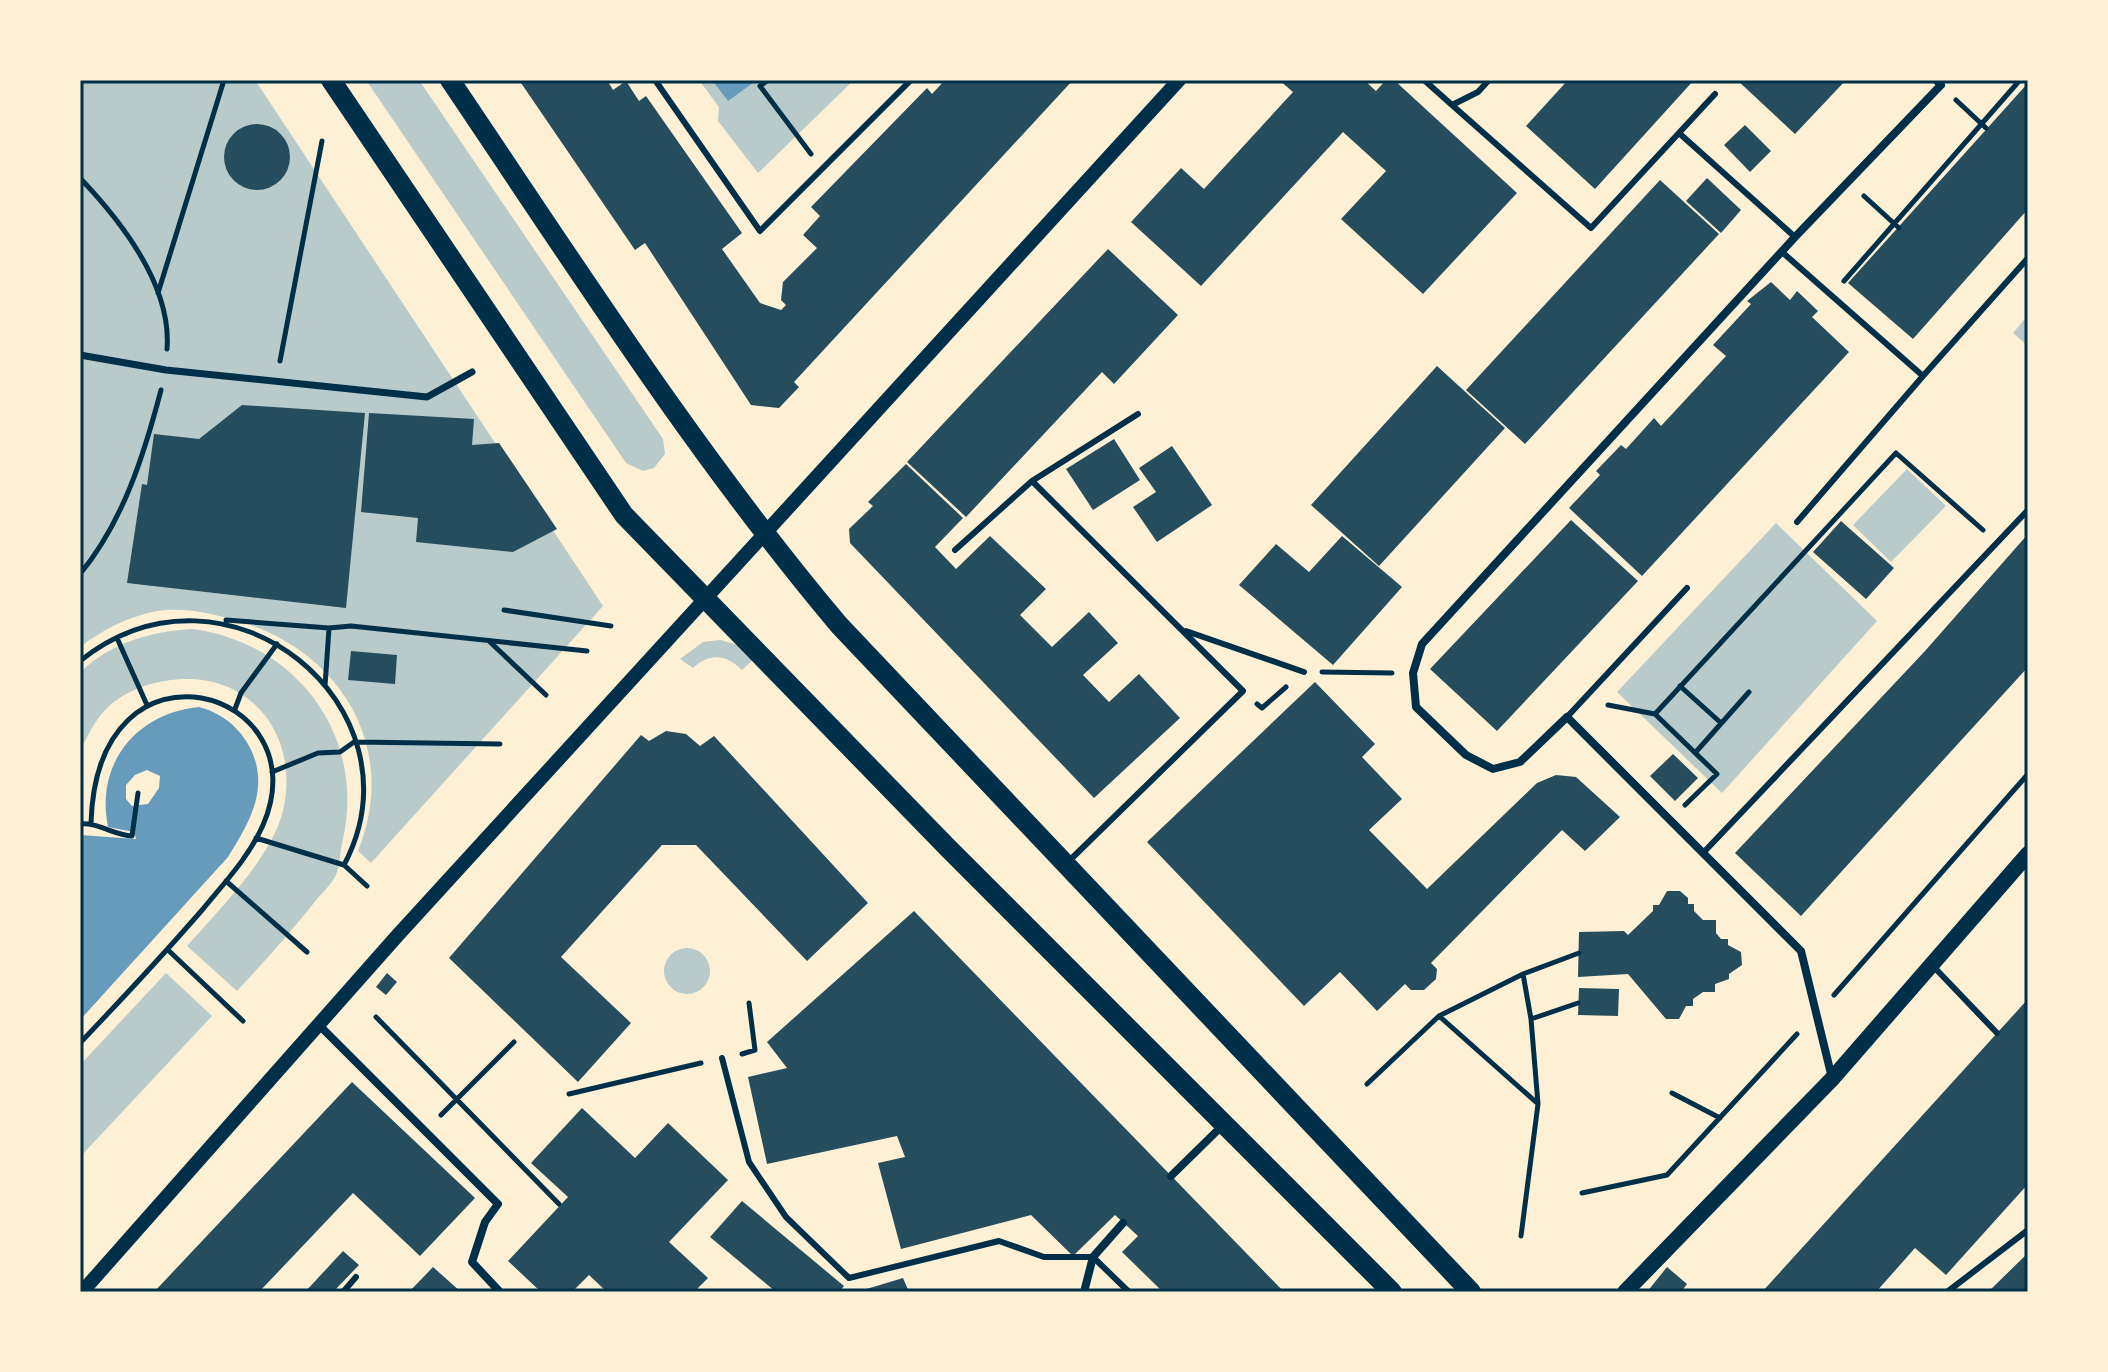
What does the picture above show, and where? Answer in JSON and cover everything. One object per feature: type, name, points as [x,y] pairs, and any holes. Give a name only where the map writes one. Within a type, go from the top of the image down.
[{"type":"main road","points":[[331,80],[624,515],[948,848],[1392,1292]]},
{"type":"main road","points":[[450,80],[700,450],[763,534],[839,625],[1471,1292]]},
{"type":"main road","points":[[1625,1292],[1832,1079],[2028,854]]},
{"type":"street","points":[[82,1292],[318,1024],[1179,80]]},
{"type":"street","points":[[1832,1079],[1801,951],[1567,717],[1520,762],[1493,769],[1466,755],[1416,707],[1413,673],[1422,644],[1939,82]]},
{"type":"street","points":[[80,355],[166,370],[427,397],[472,372]]},
{"type":"street","points":[[318,1024],[498,1204],[485,1222],[472,1262],[500,1292]]},
{"type":"street","points":[[1171,1176],[1224,1124]]},
{"type":"street","points":[[1084,1292],[1093,1257],[1123,1223]]},
{"type":"lane","points":[[655,80],[760,231],[911,80]]},
{"type":"lane","points":[[1424,80],[1591,228],[1715,94]]},
{"type":"lane","points":[[1452,105],[1478,92],[1489,80]]},
{"type":"lane","points":[[1679,133],[1795,237]]},
{"type":"lane","points":[[1782,252],[1923,376]]},
{"type":"lane","points":[[1797,522],[2028,258]]},
{"type":"lane","points":[[955,550],[1032,481],[1138,414]]},
{"type":"lane","points":[[1032,481],[1243,691],[1065,865]]},
{"type":"lane","points":[[1704,852],[2028,510]]},
{"type":"lane","points":[[1567,717],[1687,588]]},
{"type":"lane","points":[[1183,630],[1304,672]]},
{"type":"lane","points":[[1933,966],[1997,1033]]},
{"type":"lane","points":[[722,1058],[749,1162],[786,1217],[849,1278],[999,1241],[1044,1257],[1093,1257],[1129,1292]]},
{"type":"lane","points":[[1947,1292],[2028,1230]]},
{"type":"lane","points":[[343,1292],[356,1277]]},
{"type":"path","points":[[157,295],[224,80]]},
{"type":"path","points":[[768,80],[760,86],[823,168]]},
{"type":"path","points":[[1831,295],[1897,227],[2020,80]]},
{"type":"path","points":[[1939,82],[1986,128]]},
{"type":"path","points":[[276,382],[322,141]]},
{"type":"path","points":[[1848,182],[1897,227]]},
{"type":"path","points":[[1655,714],[1896,453],[1998,544]]},
{"type":"path","points":[[504,610],[611,626]]},
{"type":"path","points":[[207,619],[239,626],[277,644],[314,670],[340,709],[354,742],[362,775],[362,806],[344,865]]},
{"type":"path","points":[[80,661],[117,638],[164,622],[207,619],[329,628],[351,626],[587,651]]},
{"type":"path","points":[[325,686],[329,628]]},
{"type":"path","points":[[117,638],[147,705]]},
{"type":"path","points":[[488,641],[546,695]]},
{"type":"path","points":[[235,709],[241,693],[277,644]]},
{"type":"path","points":[[1304,672],[1413,673]]},
{"type":"path","points":[[1680,686],[1719,722]]},
{"type":"path","points":[[1695,753],[1719,722],[1749,692]]},
{"type":"path","points":[[80,1043],[168,950],[226,881],[256,838],[264,823],[272,772],[255,730],[235,709],[215,699],[192,697],[147,705],[122,725],[104,753],[95,782],[91,823]]},
{"type":"path","points":[[1582,701],[1655,714],[1717,774],[1671,819]]},
{"type":"path","points":[[272,772],[318,753],[340,752],[354,742],[500,744]]},
{"type":"path","points":[[80,824],[91,823],[116,835],[132,836],[138,793]]},
{"type":"path","points":[[256,838],[344,865],[367,886]]},
{"type":"path","points":[[226,881],[307,952]]},
{"type":"path","points":[[168,950],[243,1021]]},
{"type":"path","points":[[1367,1084],[1439,1016],[1523,974],[1579,953]]},
{"type":"path","points":[[1521,1236],[1538,1104],[1531,1019],[1523,974]]},
{"type":"path","points":[[569,1094],[755,1050],[749,1003]]},
{"type":"path","points":[[1531,1019],[1578,1003]]},
{"type":"path","points":[[1439,1016],[1538,1104]]},
{"type":"path","points":[[376,1017],[559,1204]]},
{"type":"path","points":[[452,1126],[441,1115],[514,1042]]},
{"type":"path","points":[[1672,1093],[1720,1118]]},
{"type":"shaded area","points":[[80,80],[255,80],[603,606],[371,863],[358,851],[369,812],[371,775],[365,740],[352,707],[331,678],[304,654],[272,634],[235,620],[176,610],[157,611],[126,620],[80,647]]},
{"type":"shaded area","points":[[366,80],[419,80],[663,439],[665,454],[654,468],[643,471],[626,463]]},
{"type":"shaded area","points":[[699,80],[854,80],[758,173],[718,121],[719,107]]},
{"type":"shaded area","points":[[2028,315],[2028,346],[2013,333]]},
{"type":"shaded area","points":[[1907,469],[1946,506],[1891,562],[1853,525]]},
{"type":"shaded area","points":[[1776,523],[1877,621],[1722,793],[1617,692]]},
{"type":"shaded area","points":[[193,629],[230,638],[263,653],[292,674],[315,700],[333,731],[344,764],[347,801],[336,875],[237,991],[187,946],[258,862],[279,825],[286,778],[283,752],[274,729],[260,709],[241,694],[219,684],[193,679],[165,681],[133,691],[111,704],[97,720],[80,751],[80,673],[104,654],[132,640],[162,632]]},
{"type":"shaded area","points":[[720,640],[738,645],[755,658],[742,670],[724,658],[711,658],[693,668],[680,659],[703,642]]},
{"type":"shaded area","points":[[687,948],[703,955],[710,971],[703,987],[687,994],[671,987],[664,971],[671,955]]},
{"type":"shaded area","points":[[166,973],[212,1016],[80,1157],[80,1065]]},
{"type":"water","points":[[712,80],[757,80],[728,101]]},
{"type":"water","points":[[199,707],[224,718],[243,736],[258,773],[254,806],[228,857],[80,1020],[80,835],[136,839],[134,832],[108,827],[108,782],[125,745],[157,719]],"holes":[[[147,770],[160,776],[159,788],[148,804],[132,806],[126,799],[126,785],[135,775]]]},
{"type":"building","points":[[519,80],[607,80],[613,90],[626,81],[639,101],[646,96],[742,233],[722,249],[760,303],[781,310],[786,305],[781,300],[783,282],[817,248],[803,235],[820,216],[811,207],[927,88],[932,94],[945,80],[1073,80],[794,382],[799,387],[779,408],[751,405],[645,243],[635,250]]},
{"type":"building","points":[[1279,80],[1364,80],[1376,91],[1386,80],[1394,80],[1517,193],[1423,294],[1341,219],[1386,171],[1343,132],[1201,286],[1131,222],[1181,168],[1204,189],[1293,92]]},
{"type":"building","points":[[1568,80],[1694,80],[1595,189],[1526,126]]},
{"type":"building","points":[[1737,80],[1846,80],[1795,134]]},
{"type":"building","points":[[2028,83],[2028,209],[1913,339],[1848,283]]},
{"type":"building","points":[[257,124],[280,134],[290,157],[280,180],[257,190],[234,180],[224,157],[234,134]]},
{"type":"building","points":[[1745,125],[1771,151],[1750,172],[1724,145]]},
{"type":"building","points":[[1707,178],[1741,210],[1721,233],[1686,201]]},
{"type":"building","points":[[1660,180],[1719,234],[1525,444],[1466,390]]},
{"type":"building","points":[[1108,249],[1178,315],[1114,384],[1102,372],[966,517],[907,462]]},
{"type":"building","points":[[1771,282],[1790,300],[1797,291],[1818,311],[1812,317],[1849,352],[1642,576],[1569,508],[1600,475],[1596,471],[1621,445],[1626,449],[1654,418],[1661,426],[1726,356],[1713,345],[1751,304],[1747,301]]},
{"type":"building","points":[[1437,366],[1505,428],[1379,566],[1311,505]]},
{"type":"building","points":[[242,405],[365,413],[346,608],[127,583],[142,484],[147,485],[154,434],[199,439]]},
{"type":"building","points":[[369,413],[474,419],[472,445],[499,443],[557,529],[513,552],[416,542],[418,518],[361,512]]},
{"type":"building","points":[[1114,439],[1140,480],[1093,510],[1066,469]]},
{"type":"building","points":[[1172,446],[1212,505],[1157,542],[1133,507],[1156,492],[1139,468]]},
{"type":"building","points":[[906,464],[963,518],[935,547],[956,569],[990,536],[1046,589],[1020,615],[1052,647],[1089,612],[1118,643],[1083,675],[1109,702],[1139,674],[1180,718],[1094,798],[850,543],[849,529],[873,506],[868,502]]},
{"type":"building","points":[[1571,520],[1638,581],[1497,731],[1430,669]]},
{"type":"building","points":[[1841,521],[1894,568],[1866,599],[1813,552]]},
{"type":"building","points":[[2028,534],[2028,667],[1801,916],[1735,853],[1925,651]]},
{"type":"building","points":[[1342,536],[1402,587],[1333,665],[1239,585],[1276,544],[1309,572]]},
{"type":"building","points":[[351,651],[397,655],[395,684],[348,680]]},
{"type":"building","points":[[1315,682],[1375,744],[1362,757],[1402,799],[1369,830],[1427,889],[1537,783],[1556,775],[1576,777],[1620,817],[1585,851],[1562,830],[1431,963],[1437,969],[1436,979],[1424,990],[1411,990],[1405,984],[1377,1011],[1340,972],[1304,1006],[1147,842]]},
{"type":"building","points":[[666,731],[686,734],[700,746],[714,736],[868,903],[807,961],[696,845],[662,845],[561,957],[631,1023],[578,1082],[449,958],[641,735],[649,741]]},
{"type":"building","points":[[1673,754],[1698,778],[1675,801],[1650,776]]},
{"type":"building","points":[[1667,891],[1680,891],[1688,898],[1688,904],[1694,904],[1694,911],[1703,920],[1716,920],[1716,933],[1721,939],[1728,939],[1728,945],[1741,952],[1742,965],[1729,974],[1729,979],[1715,984],[1715,992],[1703,992],[1693,999],[1693,1006],[1686,1006],[1679,1019],[1666,1019],[1628,974],[1578,977],[1579,932],[1624,931],[1628,935],[1653,911],[1653,905],[1659,905]]},
{"type":"building","points":[[914,911],[1284,1292],[1163,1292],[1122,1252],[1138,1236],[1115,1215],[1073,1256],[1031,1215],[901,1249],[878,1163],[905,1157],[897,1136],[767,1164],[748,1077],[787,1068],[767,1042]]},
{"type":"building","points":[[387,973],[397,982],[386,995],[376,987]]},
{"type":"building","points":[[1579,988],[1619,989],[1618,1016],[1578,1015]]},
{"type":"building","points":[[2028,999],[2028,1184],[1946,1275],[1915,1248],[1876,1292],[1762,1292]]},
{"type":"building","points":[[352,1082],[475,1198],[420,1256],[353,1193],[259,1292],[154,1292]]},
{"type":"building","points":[[582,1108],[635,1158],[668,1123],[728,1180],[669,1242],[708,1278],[694,1292],[607,1292],[589,1275],[572,1292],[541,1292],[508,1261],[568,1197],[531,1163]]},
{"type":"building","points":[[742,1201],[844,1286],[839,1292],[776,1292],[710,1237]]},
{"type":"building","points":[[343,1251],[359,1265],[333,1292],[305,1292]]},
{"type":"building","points":[[2028,1253],[2028,1292],[1988,1292]]},
{"type":"building","points":[[433,1267],[461,1292],[409,1292]]},
{"type":"building","points":[[1667,1267],[1687,1284],[1681,1292],[1647,1292]]},
{"type":"building","points":[[903,1278],[909,1292],[860,1292],[860,1291]]}]
